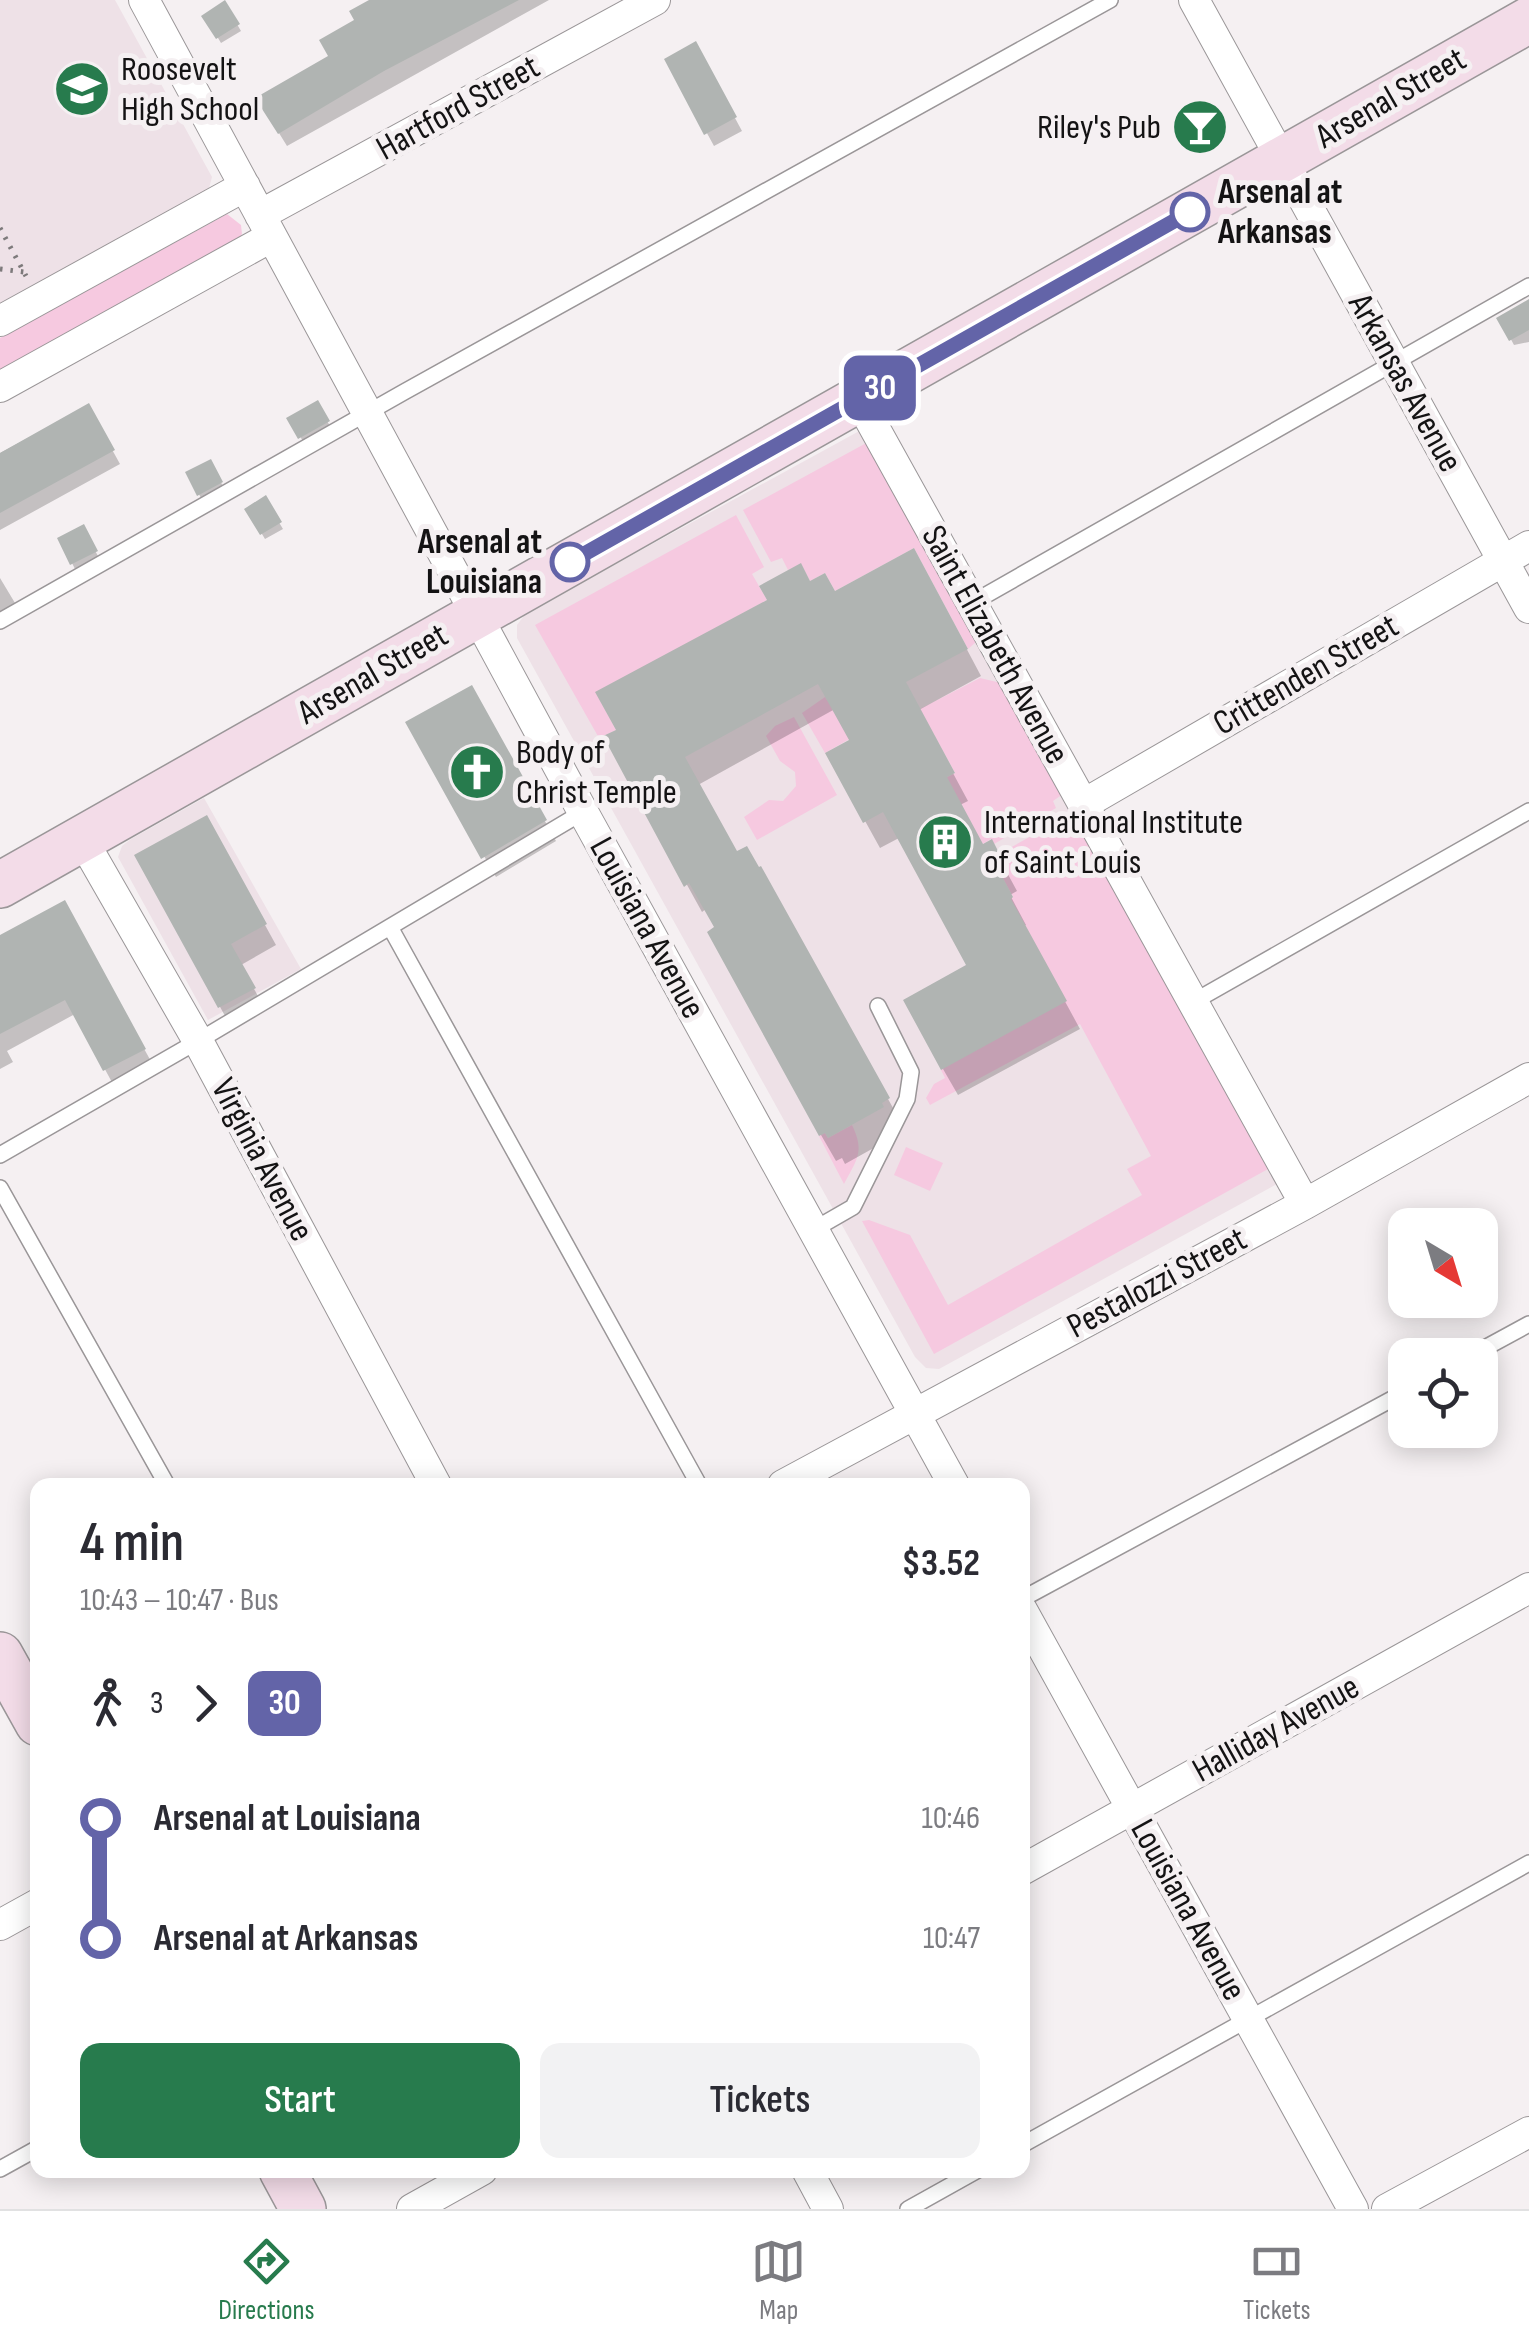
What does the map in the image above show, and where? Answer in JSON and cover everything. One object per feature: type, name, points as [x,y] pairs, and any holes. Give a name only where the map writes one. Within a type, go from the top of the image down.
[{"type":"main road","name":"Arsenal Street","points":[[0,885],[1529,20]]},
{"type":"main road","points":[[0,1655],[30,1709]]},
{"type":"main road","points":[[286,2178],[303,2209]]},
{"type":"street","name":"Hartford Street","points":[[0,387],[266,226],[655,0]]},
{"type":"street","name":"Arkansas Avenue","points":[[1194,0],[1394,362],[1516,553],[1529,608]]},
{"type":"street","name":"Louisiana Avenue","points":[[152,5],[367,414],[950,1478]]},
{"type":"street","points":[[0,321],[245,186]]},
{"type":"street","name":"Saint Elizabeth Avenue","points":[[859,400],[1305,1204]]},
{"type":"street","name":"Crittenden Street","points":[[1084,804],[1516,553]]},
{"type":"street","name":"Virginia Avenue","points":[[82,839],[198,1041],[432,1478]]},
{"type":"street","name":"Pestalozzi Street","points":[[797,1478],[1305,1204],[1529,1078]]},
{"type":"street","name":"Halliday Avenue","points":[[1030,1866],[1529,1588]]},
{"type":"street","name":"Louisiana Avenue","points":[[1030,1624],[1353,2209]]},
{"type":"street","points":[[0,1926],[30,1909]]},
{"type":"street","points":[[1387,2209],[1529,2132]]},
{"type":"street","points":[[412,2209],[468,2178]]},
{"type":"street","points":[[811,2178],[828,2209]]},
{"type":"lane","points":[[0,621],[1110,0]]},
{"type":"lane","points":[[972,603],[1529,286]]},
{"type":"lane","points":[[1193,1002],[1529,811]]},
{"type":"lane","points":[[0,1155],[583,812]]},
{"type":"lane","points":[[390,927],[695,1478]]},
{"type":"lane","points":[[813,1230],[854,1207],[906,1099],[911,1072],[878,1006]]},
{"type":"lane","points":[[0,1188],[163,1478]]},
{"type":"lane","points":[[1498,1341],[1529,1324]]},
{"type":"lane","points":[[1030,1595],[1388,1401]]},
{"type":"lane","points":[[1030,2141],[1529,1863]]},
{"type":"lane","points":[[0,2169],[30,2152]]},
{"type":"lane","points":[[908,2209],[964,2178]]},
{"type":"path","points":[[0,228],[30,283]]},
{"type":"path","points":[[0,269],[24,272]]},
{"type":"shaded area","name":"Roosevelt High School","points":[[0,0],[115,0],[212,177],[208,192],[0,307]]},
{"type":"shaded area","points":[[227,214],[241,225],[242,234],[236,242],[0,374],[0,338]]},
{"type":"shaded area","points":[[863,429],[1277,1184],[939,1369],[926,1368],[915,1357],[517,638],[517,625],[526,613]]},
{"type":"shaded area","points":[[870,441],[976,642],[968,649],[914,548],[835,591],[825,573],[810,581],[801,564],[788,570],[782,558],[771,562],[743,510]]},
{"type":"shaded area","points":[[736,515],[764,567],[752,574],[767,600],[596,693],[616,730],[599,738],[535,625]]},
{"type":"shaded area","points":[[980,678],[1001,683],[1063,794],[1053,801],[1056,808],[994,844],[991,839],[983,844],[925,789],[955,773],[920,709]]},
{"type":"shaded area","points":[[825,697],[853,737],[825,753],[802,713]]},
{"type":"shaded area","points":[[794,717],[837,795],[757,840],[744,817],[769,800],[783,801],[796,786],[795,772],[780,761],[766,736],[775,726]]},
{"type":"shaded area","points":[[204,798],[301,969],[208,1020],[118,857],[122,846],[131,839]]},
{"type":"shaded area","points":[[1062,819],[1067,827],[1078,820],[1268,1169],[934,1354],[862,1221],[910,1235],[948,1305],[1142,1195],[1127,1169],[1151,1156],[1080,1024],[930,1105],[926,1098],[934,1084],[945,1078],[941,1070],[992,909],[1013,897],[997,867],[1004,863],[999,854]]},
{"type":"shaded area","points":[[852,1125],[859,1149],[844,1184],[819,1136],[825,1133],[828,1138]]},
{"type":"shaded area","points":[[906,1147],[943,1163],[930,1191],[894,1175]]},
{"type":"building","points":[[225,0],[240,24],[216,39],[201,16]]},
{"type":"building","points":[[369,0],[519,0],[384,71],[278,134],[255,98],[328,56],[319,40],[354,20],[349,11]]},
{"type":"building","points":[[696,41],[737,117],[704,135],[664,59]]},
{"type":"building","points":[[1529,299],[1529,330],[1509,341],[1496,318]]},
{"type":"building","points":[[318,400],[330,421],[298,439],[286,418]]},
{"type":"building","points":[[89,403],[115,450],[0,513],[0,453]]},
{"type":"building","points":[[211,459],[223,482],[197,496],[185,472]]},
{"type":"building","points":[[266,495],[282,522],[260,535],[244,509]]},
{"type":"building","points":[[84,524],[98,551],[70,565],[57,538]]},
{"type":"building","name":"International Institute of Saint Louis","points":[[914,548],[968,649],[906,682],[955,773],[947,777],[983,844],[992,839],[1004,863],[997,867],[1011,899],[1067,1001],[941,1070],[903,1000],[966,965],[883,812],[863,823],[825,753],[849,740],[818,684],[685,757],[737,851],[747,846],[761,866],[890,1098],[882,1103],[884,1107],[828,1138],[825,1133],[819,1136],[707,932],[714,927],[689,883],[684,887],[603,736],[616,730],[595,692],[767,600],[759,586],[801,563],[810,581],[825,573],[835,591]]},
{"type":"building","name":"Body of Christ Temple","points":[[472,685],[547,820],[481,859],[405,722]]},
{"type":"building","points":[[207,815],[267,924],[231,944],[256,988],[218,1008],[134,855]]},
{"type":"building","points":[[65,900],[146,1049],[103,1071],[65,1000],[0,1034],[0,935]]},
{"type":"bus line","name":"30","points":[[570,562],[1190,212]]},
{"type":"place","name":"Roosevelt High School","points":[[82,89]]},
{"type":"place","name":"Riley's Pub","points":[[1200,127]]},
{"type":"place","name":"Arsenal at Arkansas","points":[[1190,212]]},
{"type":"place","name":"Arsenal at Louisiana","points":[[570,562]]},
{"type":"place","name":"Body of Christ Temple","points":[[477,772]]},
{"type":"place","name":"International Institute of Saint Louis","points":[[945,842]]}]
